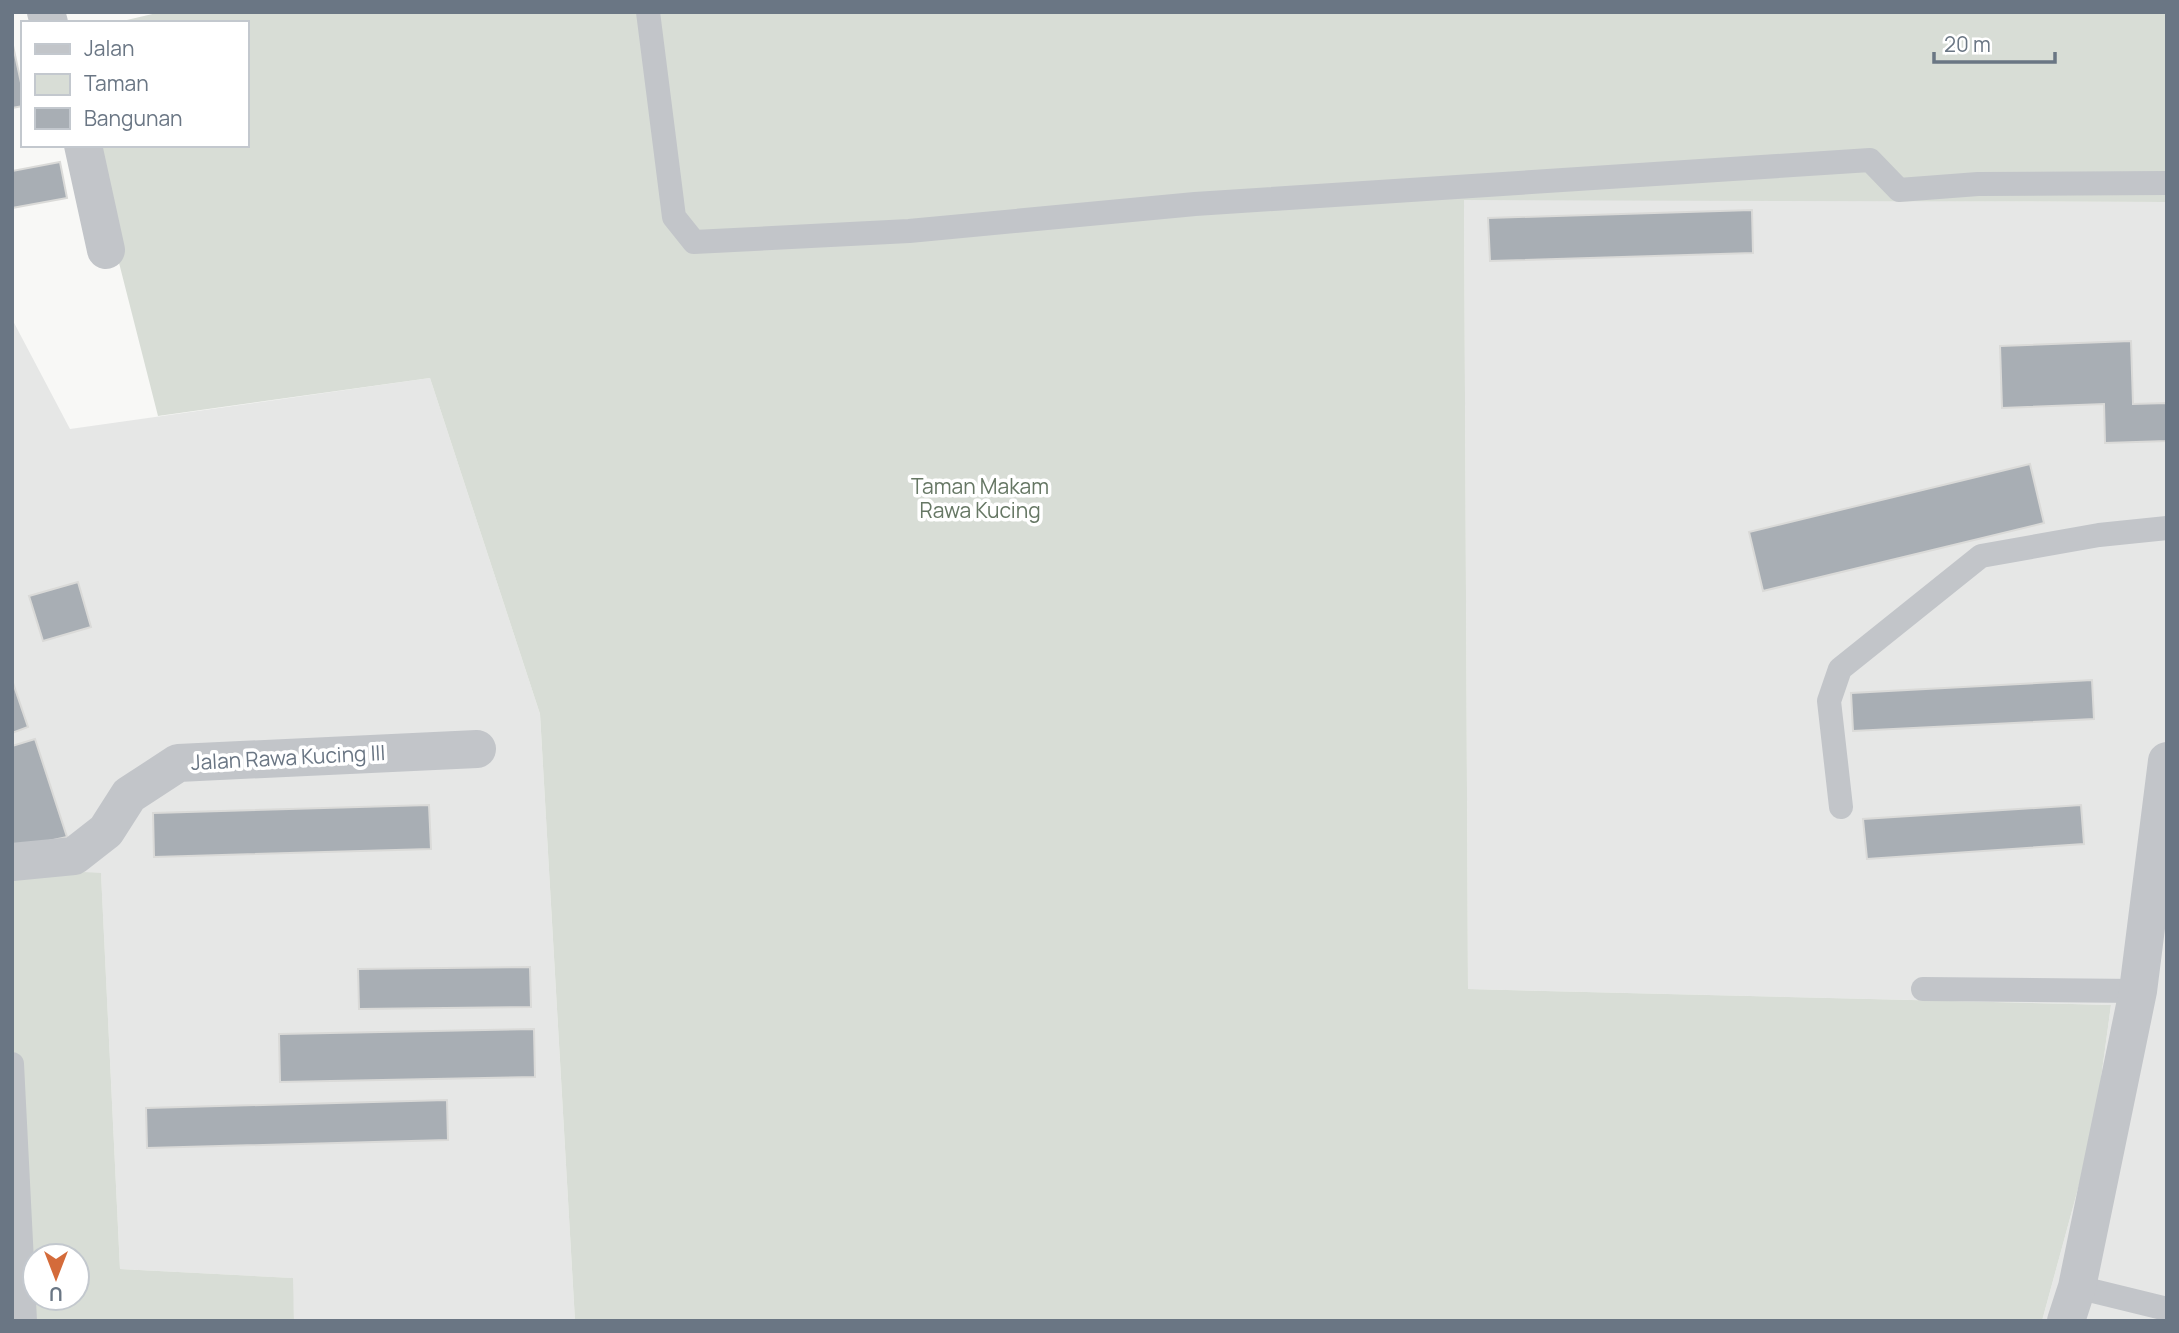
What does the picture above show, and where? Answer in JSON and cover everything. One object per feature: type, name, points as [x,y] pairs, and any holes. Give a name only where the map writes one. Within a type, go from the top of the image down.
[{"type":"street","points":[[83,147],[106,250]]},
{"type":"street","name":"Jalan Rawa Kucing III","points":[[12,862],[74,856],[106,831],[129,795],[178,763],[477,749]]},
{"type":"street","points":[[2072,1304],[2138,991],[2167,761]]},
{"type":"lane","points":[[648,12],[674,217],[694,242],[909,231],[1195,204],[1870,160],[1899,190],[1978,184],[2167,183]]},
{"type":"lane","points":[[1841,807],[1829,701],[1840,669],[1981,556],[2099,535],[2167,528]]},
{"type":"lane","points":[[1923,989],[2138,991]]},
{"type":"lane","points":[[12,1064],[25,1321]]},
{"type":"lane","points":[[2072,1304],[2167,1310]]},
{"type":"shaded area","points":[[1464,199],[2167,202],[2167,1321],[2042,1321],[2094,1130],[2111,1005],[1468,989]]},
{"type":"shaded area","points":[[12,319],[70,429],[430,378],[540,714],[575,1321],[294,1321],[292,1278],[120,1269],[101,874],[12,868]]},
{"type":"green space","name":"Taman Makam Rawa Kucing","points":[[161,12],[2167,12],[2167,202],[1464,200],[1468,989],[2111,1005],[2094,1130],[2042,1321],[575,1321],[540,714],[430,378],[158,416],[90,147],[248,147],[248,21],[123,21]]},
{"type":"green space","points":[[12,868],[101,873],[120,1269],[293,1278],[294,1321],[12,1321]]},
{"type":"building","points":[[12,41],[21,83],[21,106],[12,108]]},
{"type":"building","points":[[60,162],[67,198],[12,208],[12,171]]},
{"type":"building","points":[[1752,210],[1753,253],[1490,261],[1488,218]]},
{"type":"building","points":[[2131,341],[2133,404],[2167,403],[2167,441],[2105,443],[2104,404],[2002,408],[2000,346]]},
{"type":"building","points":[[2030,464],[2044,523],[1763,591],[1749,532]]},
{"type":"building","points":[[78,582],[91,627],[43,641],[29,596]]},
{"type":"building","points":[[12,680],[28,727],[12,733]]},
{"type":"building","points":[[2092,680],[2094,719],[1853,731],[1851,693]]},
{"type":"building","points":[[35,739],[67,837],[12,849],[12,746]]},
{"type":"building","points":[[429,805],[431,849],[154,857],[153,813]]},
{"type":"building","points":[[2081,805],[2084,844],[1867,859],[1863,819]]},
{"type":"building","points":[[530,967],[531,1007],[359,1009],[358,969]]},
{"type":"building","points":[[534,1029],[535,1077],[280,1082],[279,1034]]},
{"type":"building","points":[[447,1100],[448,1140],[147,1148],[146,1108]]}]
